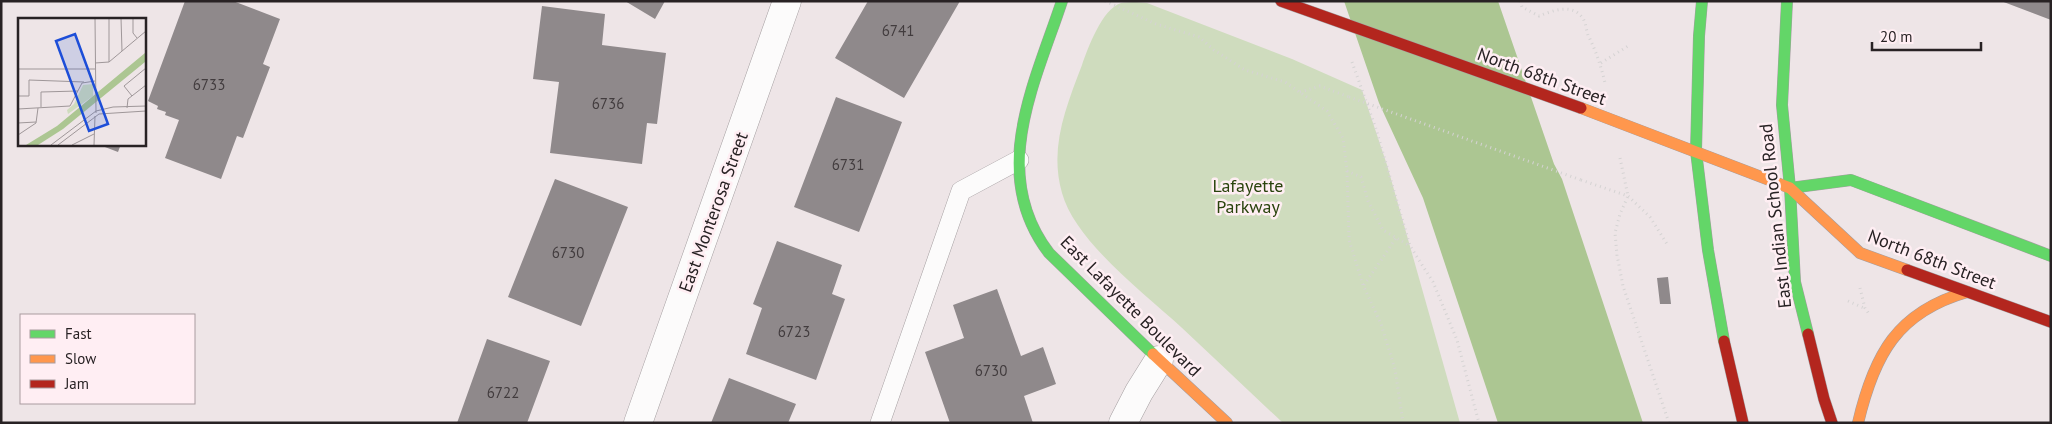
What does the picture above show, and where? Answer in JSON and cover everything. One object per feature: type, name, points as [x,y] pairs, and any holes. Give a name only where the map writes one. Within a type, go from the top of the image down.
[{"type":"main road","name":"East Lafayette Boulevard","points":[[1062,1],[1025,110],[1018,147],[1026,213],[1037,235],[1064,268],[1227,423]]},
{"type":"main road","name":"North 68th Street","points":[[1281,1],[1565,102],[1790,188],[1860,253],[2051,322]]},
{"type":"main road","points":[[1702,1],[1699,36],[1696,151],[1708,250],[1725,345],[1743,423]]},
{"type":"main road","name":"East Indian School Road","points":[[1787,1],[1782,105],[1796,282],[1824,399],[1832,423]]},
{"type":"main road","name":"North 68th Street","points":[[1790,188],[1851,180],[2051,256]]},
{"type":"main road","points":[[1858,423],[1864,393],[1875,365],[1892,337],[1914,316],[1938,302],[1967,292]]},
{"type":"street","name":"East Monterosa Street","points":[[638,423],[788,1]]},
{"type":"street","points":[[1123,423],[1159,360]]},
{"type":"lane","points":[[880,423],[960,191],[1019,160]]},
{"type":"path","points":[[1105,1],[1156,24],[1199,36],[1214,50],[1245,70],[1285,82],[1327,111],[1344,138],[1349,240],[1363,285],[1381,324],[1395,369],[1403,423]]},
{"type":"path","points":[[1520,1],[1522,7],[1539,16],[1560,8],[1575,12],[1583,18],[1587,33],[1601,63],[1628,46]]},
{"type":"path","points":[[1300,92],[1320,86],[1628,196],[1650,217],[1667,244]]},
{"type":"path","points":[[1362,90],[1384,156],[1410,246],[1433,282],[1457,340],[1479,423]]},
{"type":"path","points":[[1347,171],[1361,177],[1368,201],[1383,230],[1410,246]]},
{"type":"path","points":[[1628,196],[1620,214],[1615,233],[1616,255],[1623,286],[1669,423]]},
{"type":"path","points":[[1363,285],[1396,238]]},
{"type":"path","points":[[1860,286],[1864,308]]},
{"type":"path","points":[[1848,301],[1864,308],[1870,315]]},
{"type":"green space","name":"Lafayette Parkway","points":[[1121,3],[1147,3],[1292,59],[1362,90],[1387,165],[1460,423],[1283,423],[1113,265],[1081,229],[1069,211],[1058,176],[1058,144],[1061,128],[1070,96],[1092,39],[1102,21],[1114,7]]},
{"type":"shaded area","points":[[1344,1],[1498,1],[1554,164],[1562,179],[1643,423],[1498,423],[1423,198],[1379,103]]},
{"type":"building","points":[[185,1],[233,1],[280,19],[263,64],[270,67],[243,138],[237,136],[221,179],[165,158],[179,120],[165,115],[166,112],[157,109],[158,106],[148,101]]},
{"type":"building","points":[[625,1],[665,1],[655,19]]},
{"type":"building","points":[[868,1],[960,1],[904,98],[835,58]]},
{"type":"building","points":[[2001,1],[2051,1],[2051,20]]},
{"type":"building","points":[[542,6],[605,14],[602,45],[666,53],[657,124],[647,123],[642,164],[550,153],[559,82],[533,79]]},
{"type":"building","points":[[836,97],[902,122],[859,232],[794,207]]},
{"type":"building","points":[[100,145],[121,145],[118,152]]},
{"type":"building","points":[[555,179],[628,207],[581,326],[508,297]]},
{"type":"building","points":[[777,241],[842,265],[832,294],[845,299],[816,380],[746,354],[762,308],[753,304]]},
{"type":"building","points":[[1668,277],[1671,304],[1660,304],[1657,278]]},
{"type":"building","points":[[997,289],[1021,356],[1043,347],[1056,384],[1024,396],[1033,423],[950,423],[925,352],[964,338],[953,305]]},
{"type":"building","points":[[487,339],[550,361],[527,423],[457,423]]},
{"type":"building","points":[[729,378],[796,404],[788,423],[711,423]]},
{"type":"traffic: fast","points":[[1062,1],[1040,64],[1022,128],[1019,160],[1022,191],[1031,223],[1049,253],[1153,354]]},
{"type":"traffic: fast","points":[[1702,1],[1699,36],[1696,151],[1708,250],[1724,341]]},
{"type":"traffic: fast","points":[[1787,1],[1782,105],[1790,188],[1795,282],[1808,334]]},
{"type":"traffic: fast","points":[[1790,188],[1851,180],[2051,256]]},
{"type":"traffic: slow","points":[[1581,108],[1790,188],[1860,253],[1907,270]]},
{"type":"traffic: slow","points":[[1858,423],[1872,377],[1881,357],[1892,340],[1906,324],[1923,311],[1967,292]]},
{"type":"traffic: slow","points":[[1153,354],[1227,423]]},
{"type":"traffic: jam","points":[[1281,1],[1581,108]]},
{"type":"traffic: jam","points":[[1907,270],[2051,322]]},
{"type":"traffic: jam","points":[[1808,334],[1832,423]]},
{"type":"traffic: jam","points":[[1724,341],[1743,423]]}]
